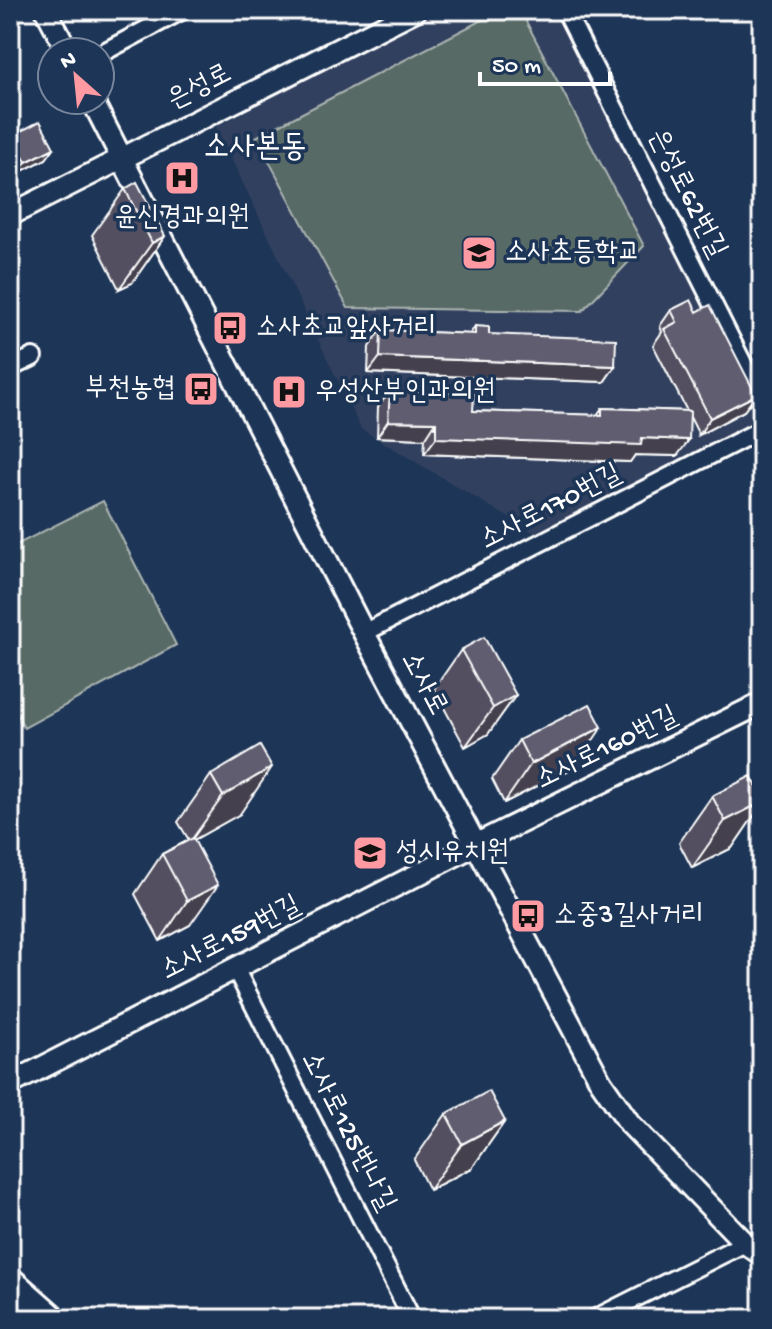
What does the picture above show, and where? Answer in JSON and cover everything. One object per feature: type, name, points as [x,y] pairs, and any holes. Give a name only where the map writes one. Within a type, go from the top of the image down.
[{"type":"main road","points":[[10,1281],[53,1319]]},
{"type":"street","points":[[46,10],[60,36]]},
{"type":"street","points":[[116,46],[183,10]]},
{"type":"street","name":"은성로","points":[[10,215],[416,10]]},
{"type":"street","name":"은성로62번길","points":[[565,10],[762,401]]},
{"type":"street","name":"소사로","points":[[100,116],[364,633],[601,1082],[630,1124],[754,1249]]},
{"type":"street","points":[[10,368],[33,357]]},
{"type":"street","name":"소사로170번길","points":[[364,633],[762,429]]},
{"type":"street","name":"소사로160번길","points":[[477,844],[762,703]]},
{"type":"street","name":"소사로159번길","points":[[10,1084],[477,844]]},
{"type":"street","name":"소사로125번나길","points":[[235,968],[412,1319]]},
{"type":"street","points":[[594,1319],[754,1249]]},
{"type":"shaded area","name":"소사초등학교","points":[[439,10],[558,10],[762,412],[762,423],[541,537],[361,429],[216,127]]},
{"type":"green space","points":[[501,10],[520,10],[644,246],[582,311],[348,308],[256,137]]},
{"type":"green space","points":[[103,501],[176,645],[24,728],[10,701],[10,548]]},
{"type":"building","points":[[40,121],[54,148],[26,162],[12,136]]},
{"type":"building","points":[[137,182],[165,236],[152,243],[125,189]]},
{"type":"building","points":[[691,300],[697,312],[710,305],[756,395],[710,418],[664,329],[677,322],[671,310]]},
{"type":"building","points":[[475,326],[489,327],[489,334],[616,339],[615,366],[380,357],[381,330],[475,334]]},
{"type":"building","points":[[390,391],[474,394],[473,411],[602,415],[602,408],[690,411],[689,440],[642,438],[641,445],[436,438],[436,422],[388,421]]},
{"type":"building","points":[[484,637],[516,695],[493,708],[461,650]]},
{"type":"building","points":[[590,704],[602,727],[531,764],[519,740]]},
{"type":"building","points":[[260,746],[272,767],[223,796],[211,775]]},
{"type":"building","points":[[751,776],[762,802],[725,821],[712,796]]},
{"type":"building","points":[[193,838],[218,885],[187,901],[162,854]]},
{"type":"building","points":[[489,1091],[505,1121],[462,1144],[446,1114]]},
{"type":"place","name":"윤신경과의원","points":[[182,178]]},
{"type":"place","name":"소사초등학교","points":[[479,253]]},
{"type":"place","name":"소사초교앞사거리","points":[[230,328]]},
{"type":"place","name":"부천농협","points":[[201,389]]},
{"type":"place","name":"우성산부인과의원","points":[[289,392]]},
{"type":"place","name":"성시유치원","points":[[370,853]]},
{"type":"place","name":"소중3길사거리","points":[[528,916]]},
{"type":"district","name":"소사본동","points":[[255,149]]}]
